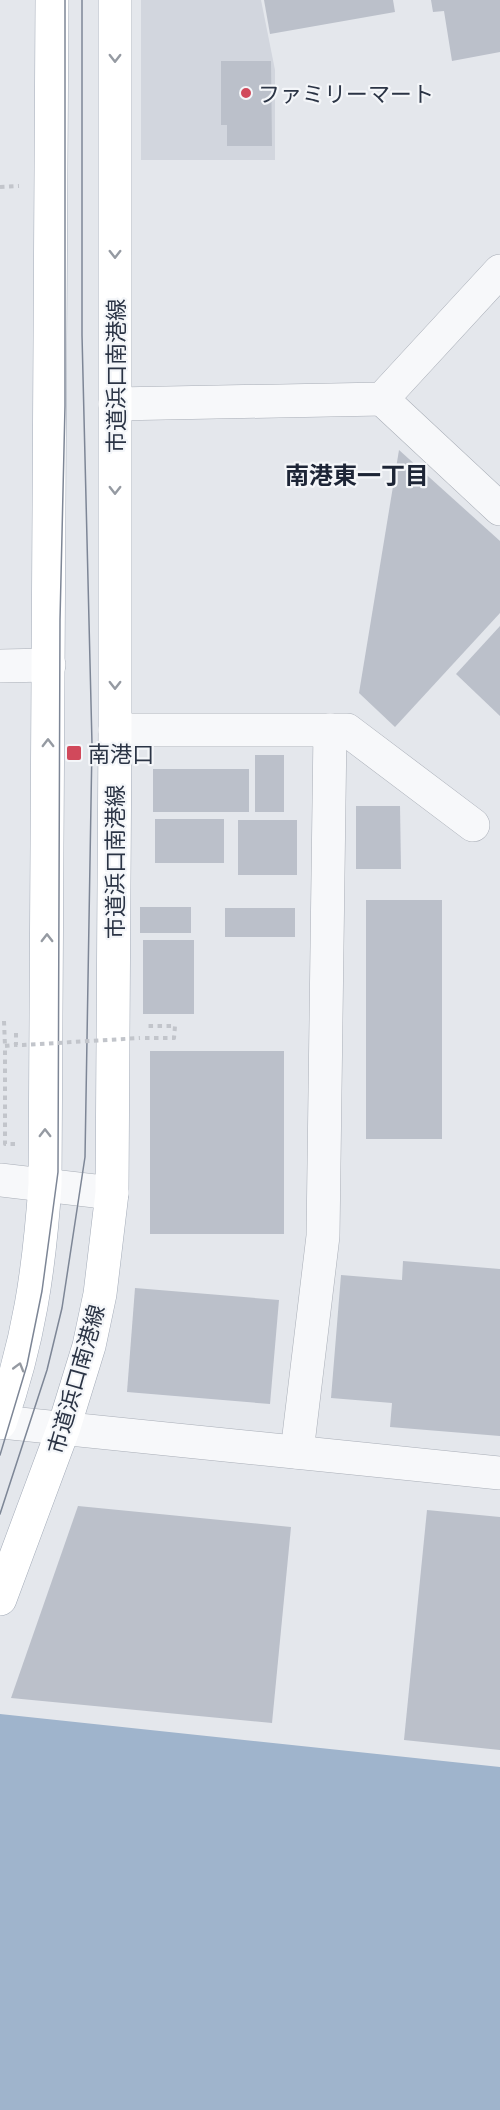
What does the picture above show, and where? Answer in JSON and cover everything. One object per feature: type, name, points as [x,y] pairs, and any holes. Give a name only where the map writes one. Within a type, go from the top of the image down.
[{"type":"main road","points":[[0,1422],[20,1367],[33,1305],[45,1185],[52,0]]},
{"type":"main road","name":"市道浜口南港線","points":[[0,1599],[64,1427],[89,1346],[100,1294],[112,1193],[115,730],[115,0]]},
{"type":"street","points":[[382,399],[500,271]]},
{"type":"street","points":[[115,404],[382,399],[500,509]]},
{"type":"street","points":[[0,666],[49,665]]},
{"type":"street","points":[[115,730],[347,730],[473,825]]},
{"type":"street","points":[[297,1452],[323,1236],[330,730]]},
{"type":"street","points":[[0,1180],[112,1193]]},
{"type":"street","points":[[0,1422],[500,1473]]},
{"type":"path","points":[[0,187],[29,185]]},
{"type":"path","points":[[4,1021],[5,1144],[17,1144],[16,1132]]},
{"type":"path","points":[[5,1046],[174,1038],[175,1026],[145,1026]]},
{"type":"path","points":[[16,1033],[16,1045]]},
{"type":"shaded area","points":[[141,0],[261,0],[275,70],[275,160],[141,160]]},
{"type":"water","points":[[0,1714],[500,1767],[500,2110],[0,2110]]},
{"type":"building","points":[[264,0],[393,0],[395,12],[270,34]]},
{"type":"building","points":[[431,0],[500,0],[500,52],[452,61],[444,11],[433,12]]},
{"type":"building","name":"ファミリーマート","points":[[221,61],[271,61],[272,146],[227,146],[227,125],[221,125]]},
{"type":"building","points":[[399,450],[500,541],[500,613],[395,727],[359,693]]},
{"type":"building","points":[[500,626],[500,716],[456,674]]},
{"type":"building","points":[[255,755],[284,755],[284,812],[255,812]]},
{"type":"building","points":[[153,769],[249,769],[249,812],[153,812]]},
{"type":"building","points":[[356,806],[400,806],[401,869],[356,869]]},
{"type":"building","points":[[155,819],[224,819],[224,863],[155,863]]},
{"type":"building","points":[[238,820],[297,820],[297,875],[238,875]]},
{"type":"building","points":[[366,900],[442,900],[442,1139],[366,1139]]},
{"type":"building","points":[[140,907],[191,907],[191,933],[140,933]]},
{"type":"building","points":[[225,908],[295,908],[295,937],[225,937]]},
{"type":"building","points":[[143,940],[194,940],[194,1014],[143,1014]]},
{"type":"building","points":[[150,1051],[284,1051],[284,1234],[150,1234]]},
{"type":"building","points":[[403,1261],[500,1269],[500,1436],[390,1427],[392,1403],[331,1398],[341,1275],[402,1280]]},
{"type":"building","points":[[135,1288],[279,1300],[270,1404],[127,1392]]},
{"type":"building","points":[[78,1506],[291,1527],[272,1723],[11,1698]]},
{"type":"building","points":[[427,1510],[500,1517],[500,1750],[404,1740]]},
{"type":"tram line","points":[[0,1455],[27,1365],[42,1291],[58,1172],[60,620],[65,406],[65,0]]},
{"type":"tram line","points":[[0,1514],[47,1370],[62,1308],[85,1157],[92,744],[82,335],[82,0]]},
{"type":"place","name":"ファミリーマート","points":[[246,93]]},
{"type":"place","name":"南港口","points":[[74,753]]},
{"type":"district","name":"南港東一丁目","points":[[357,474]]}]
